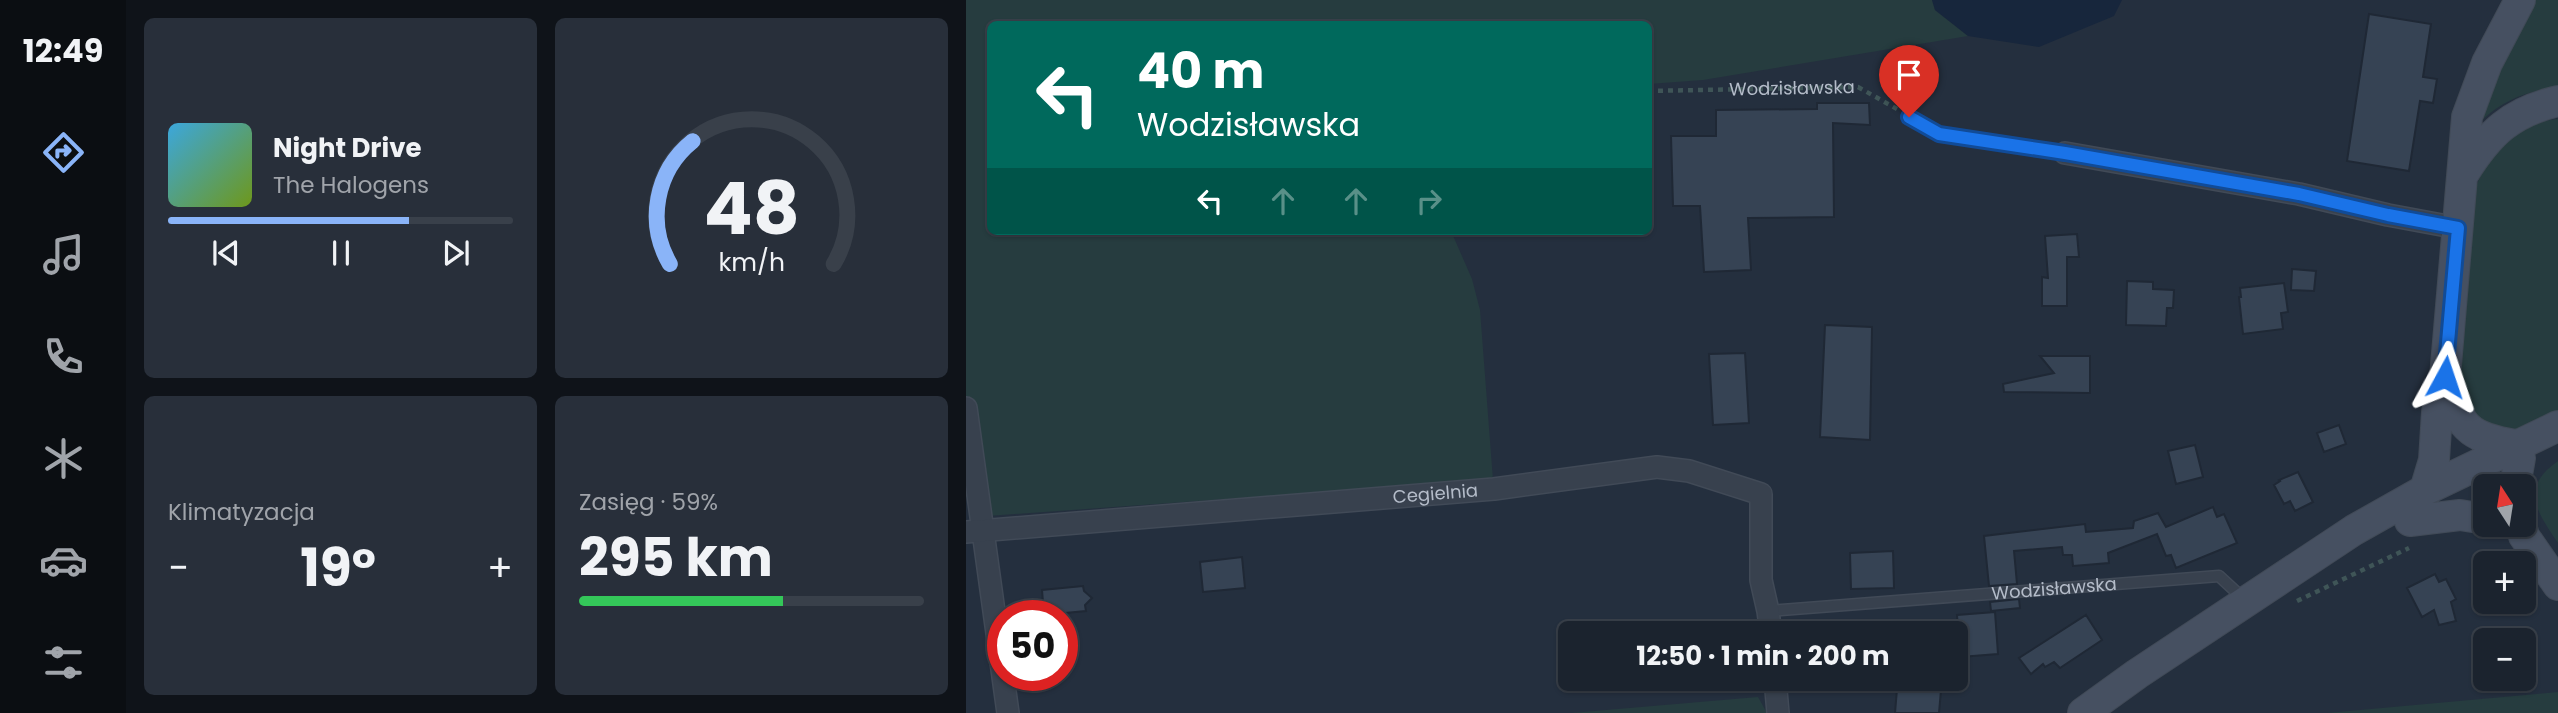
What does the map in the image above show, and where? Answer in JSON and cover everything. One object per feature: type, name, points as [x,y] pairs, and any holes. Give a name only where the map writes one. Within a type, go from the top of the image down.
[{"type":"main road","points":[[2425,490],[2434,460],[2437,412],[2445,377],[2467,117],[2487,63],[2520,0]]},
{"type":"main road","points":[[2462,176],[2478,150],[2513,117],[2534,107],[2558,101]]},
{"type":"main road","points":[[2445,377],[2459,419],[2517,463]]},
{"type":"main road","points":[[2083,713],[2147,667],[2354,530],[2425,490],[2517,463],[2558,426]]},
{"type":"main road","points":[[2236,609],[2282,593],[2517,463],[2558,434]]},
{"type":"main road","points":[[2410,521],[2460,516],[2473,518]]},
{"type":"main road","points":[[2522,537],[2558,585]]},
{"type":"street","points":[[2065,153],[2299,194],[2458,228]]},
{"type":"street","points":[[966,408],[974,531],[1007,713]]},
{"type":"street","name":"Cegielnia","points":[[974,531],[1494,489],[1657,467],[1689,471],[1761,494],[1761,580],[1769,621]]},
{"type":"street","points":[[1776,691],[1778,713]]},
{"type":"lane","points":[[1909,117],[1939,134],[2065,153]]},
{"type":"lane","name":"Wodzisławska","points":[[1769,611],[2219,576],[2236,609]]},
{"type":"path","name":"Wodzisławska","points":[[1652,91],[1858,87],[1909,117]]},
{"type":"green space","points":[[966,0],[1932,0],[1935,10],[1968,36],[1703,80],[1652,84],[1652,21],[987,21],[987,235],[1453,235],[1472,279],[1480,310],[1493,480],[974,517],[966,436]]},
{"type":"green space","points":[[2531,0],[2558,0],[2558,88],[2516,97],[2481,121],[2484,93]]},
{"type":"green space","points":[[2558,119],[2558,414],[2519,432],[2504,432],[2473,416],[2461,389],[2459,366],[2476,187],[2489,161],[2507,140],[2530,126]]},
{"type":"green space","points":[[2558,461],[2558,543],[2536,504],[2536,488],[2546,471]]},
{"type":"green space","points":[[2558,692],[2558,713],[2327,713]]},
{"type":"green space","points":[[1758,697],[1767,713],[1571,713]]},
{"type":"water","points":[[1932,0],[2122,0],[2114,16],[2039,47],[1968,36],[1935,10]]},
{"type":"building","points":[[2369,14],[2431,24],[2423,77],[2437,79],[2433,103],[2420,101],[2409,171],[2347,161]]},
{"type":"building","points":[[1817,103],[1869,103],[1870,125],[1833,123],[1834,217],[1748,218],[1751,270],[1704,272],[1700,206],[1673,206],[1671,136],[1716,136],[1716,110],[1817,109]]},
{"type":"building","points":[[2077,234],[2079,257],[2067,257],[2067,306],[2042,306],[2042,277],[2048,278],[2045,236]]},
{"type":"building","points":[[2292,269],[2316,271],[2314,291],[2291,290]]},
{"type":"building","points":[[2127,281],[2153,282],[2153,289],[2174,290],[2173,308],[2167,308],[2166,326],[2126,325]]},
{"type":"building","points":[[2284,283],[2288,312],[2281,313],[2283,329],[2243,334],[2240,288]]},
{"type":"building","points":[[1825,325],[1872,327],[1870,440],[1820,437]]},
{"type":"building","points":[[1745,353],[1749,423],[1713,425],[1709,354]]},
{"type":"building","points":[[2040,356],[2090,356],[2090,393],[2004,392],[2003,384],[2054,373]]},
{"type":"building","points":[[2339,425],[2346,444],[2324,452],[2317,433]]},
{"type":"building","points":[[2195,445],[2203,477],[2176,484],[2168,451]]},
{"type":"building","points":[[2298,472],[2313,502],[2295,511],[2290,501],[2284,504],[2274,485]]},
{"type":"building","points":[[2213,507],[2217,517],[2224,514],[2237,543],[2176,568],[2171,555],[2166,556],[2157,534],[2108,553],[2109,563],[2073,566],[2072,555],[2063,555],[2062,547],[2014,551],[2017,584],[1989,586],[1984,536],[2085,524],[2086,532],[2133,528],[2134,521],[2158,513],[2166,527]]},
{"type":"building","points":[[1893,551],[1894,588],[1851,589],[1850,553]]},
{"type":"building","points":[[1242,557],[1245,588],[1203,592],[1200,562]]},
{"type":"building","points":[[2435,574],[2439,582],[2446,579],[2456,599],[2451,602],[2456,621],[2439,625],[2434,610],[2422,617],[2407,588]]},
{"type":"building","points":[[1083,586],[1084,591],[1092,598],[1085,605],[1086,611],[1078,612],[1078,600],[1043,600],[1042,590]]},
{"type":"building","points":[[2019,599],[2020,608],[1991,611],[1990,602]]},
{"type":"building","points":[[1995,612],[1998,654],[1968,656],[1968,621],[1957,621],[1957,615]]},
{"type":"building","points":[[2086,615],[2102,640],[2060,668],[2054,662],[2045,667],[2043,664],[2031,674],[2019,658]]},
{"type":"building","points":[[1897,691],[1941,691],[1939,713],[1895,713]]},
{"type":"route","points":[[1909,117],[1939,134],[2299,194],[2458,228],[2445,377]]}]
